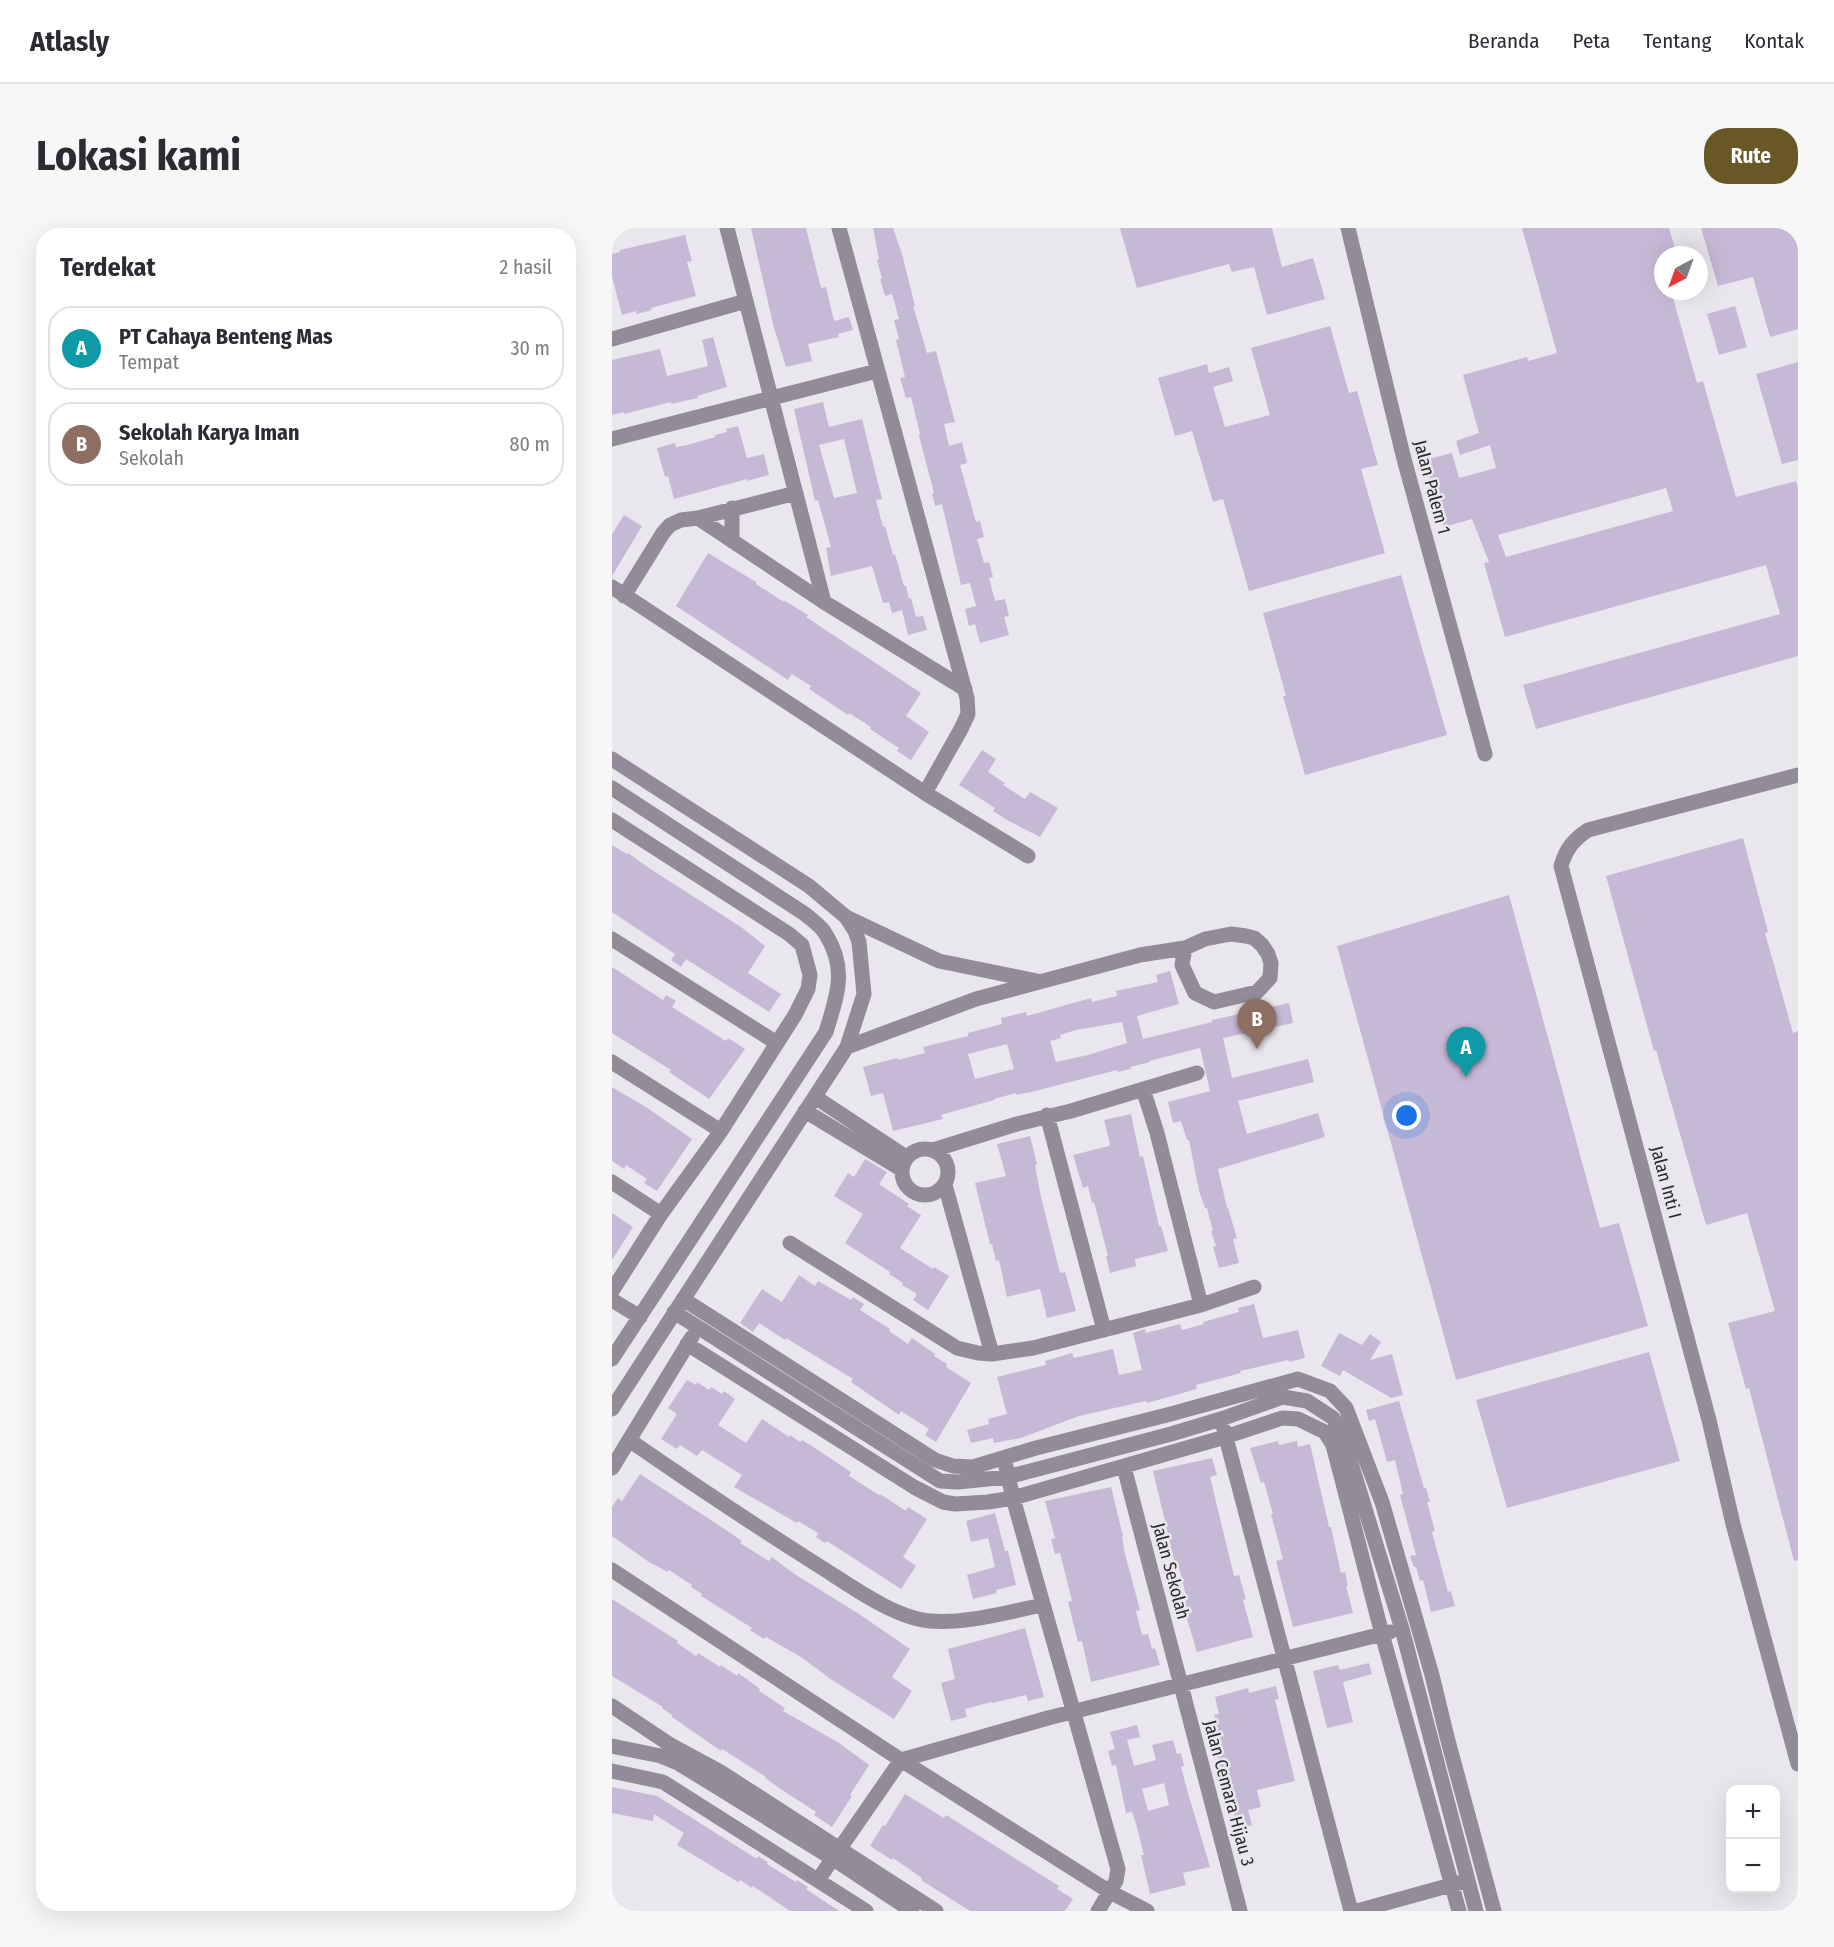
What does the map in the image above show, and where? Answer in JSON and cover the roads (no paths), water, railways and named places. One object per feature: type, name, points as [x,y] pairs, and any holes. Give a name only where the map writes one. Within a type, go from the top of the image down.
[{"type":"street","points":[[727,228],[824,602]]},
{"type":"street","points":[[839,228],[965,689],[968,714],[925,794]]},
{"type":"street","name":"Jalan Palem 1","points":[[1348,228],[1404,459],[1485,754]]},
{"type":"street","points":[[612,339],[746,301]]},
{"type":"street","points":[[612,439],[877,371]]},
{"type":"street","points":[[796,493],[698,518],[681,520],[670,525],[618,592],[925,794],[1028,856]]},
{"type":"street","points":[[732,508],[732,541]]},
{"type":"street","points":[[698,518],[824,602],[965,689]]},
{"type":"street","points":[[614,764],[809,886],[846,917],[939,961],[1040,981]]},
{"type":"street","name":"Jalan Inti I","points":[[1798,775],[1588,830],[1575,839],[1565,852],[1561,866],[1798,1764]]},
{"type":"street","points":[[612,788],[805,914],[825,932],[839,961],[838,991],[826,1032],[612,1359]]},
{"type":"street","points":[[612,820],[789,934],[802,945],[810,975],[808,989],[795,1015],[721,1131],[661,1214],[612,1292]]},
{"type":"street","points":[[789,934],[805,914]]},
{"type":"street","points":[[612,1409],[847,1047],[864,994],[858,942],[855,931],[846,917]]},
{"type":"street","points":[[847,1047],[976,999],[1140,955],[1185,948],[1205,939],[1232,934],[1254,938],[1268,954],[1271,963],[1270,978],[1257,992],[1214,1002],[1195,993],[1182,965],[1185,948]]},
{"type":"street","points":[[612,939],[777,1043]]},
{"type":"street","points":[[612,1062],[721,1131]]},
{"type":"street","points":[[933,1150],[942,1156],[947,1165],[948,1175],[945,1185],[937,1193],[927,1196],[916,1195],[902,1180],[903,1163],[918,1149],[933,1150],[1197,1073]]},
{"type":"street","points":[[1143,1089],[1201,1305]]},
{"type":"street","points":[[814,1097],[903,1163]]},
{"type":"street","points":[[805,1111],[903,1163]]},
{"type":"street","points":[[1047,1116],[1104,1330]]},
{"type":"street","points":[[612,1182],[661,1214]]},
{"type":"street","points":[[945,1185],[992,1354]]},
{"type":"street","points":[[715,1201],[737,1216]]},
{"type":"street","points":[[790,1243],[957,1348],[978,1353],[992,1354],[1033,1348],[1201,1305],[1254,1287]]},
{"type":"street","points":[[683,1299],[702,1320],[803,1385],[938,1462],[953,1466],[972,1467],[1298,1379],[1330,1390],[1346,1408],[1382,1502],[1432,1675],[1494,1911]]},
{"type":"street","points":[[612,1300],[640,1317]]},
{"type":"street","points":[[674,1312],[702,1320]]},
{"type":"street","points":[[612,1468],[702,1320]]},
{"type":"street","points":[[687,1344],[943,1502],[970,1504],[1013,1498],[1225,1437],[1282,1418],[1298,1419],[1325,1432],[1333,1445],[1382,1634],[1460,1883],[1476,1911]]},
{"type":"street","points":[[803,1385],[896,1454],[940,1481],[958,1482],[1007,1477],[1171,1434],[1283,1397],[1307,1401],[1334,1418],[1342,1434],[1402,1629],[1430,1740],[1460,1883],[1459,1911]]},
{"type":"street","points":[[1167,1415],[1171,1434]]},
{"type":"street","points":[[1221,1419],[1351,1911]]},
{"type":"street","points":[[629,1440],[777,1539],[858,1590],[908,1617],[930,1621],[955,1621],[1043,1605]]},
{"type":"street","points":[[888,1470],[896,1454]]},
{"type":"street","points":[[1005,1457],[1007,1477],[1118,1869],[1116,1881],[1098,1911]]},
{"type":"street","name":"Jalan Sekolah","points":[[1124,1467],[1181,1684]]},
{"type":"street","points":[[1365,1506],[1382,1502]]},
{"type":"street","points":[[612,1570],[901,1760],[1110,1892],[1147,1911]]},
{"type":"street","points":[[818,1880],[901,1760],[1181,1684],[1402,1629]]},
{"type":"street","name":"Jalan Cemara Hijau 3","points":[[1181,1684],[1240,1911]]},
{"type":"street","points":[[612,1706],[675,1754],[836,1853],[936,1911]]},
{"type":"street","points":[[1430,1740],[1447,1737]]},
{"type":"street","points":[[612,1746],[661,1756],[675,1754]]},
{"type":"street","points":[[612,1771],[663,1782],[866,1911]]},
{"type":"street","points":[[836,1853],[912,1911]]},
{"type":"street","points":[[1357,1911],[1460,1883]]},
{"type":"place","name":"Sekolah Karya Iman","points":[[1257,1049]]},
{"type":"place","name":"PT Cahaya Benteng Mas","points":[[1466,1077]]}]
